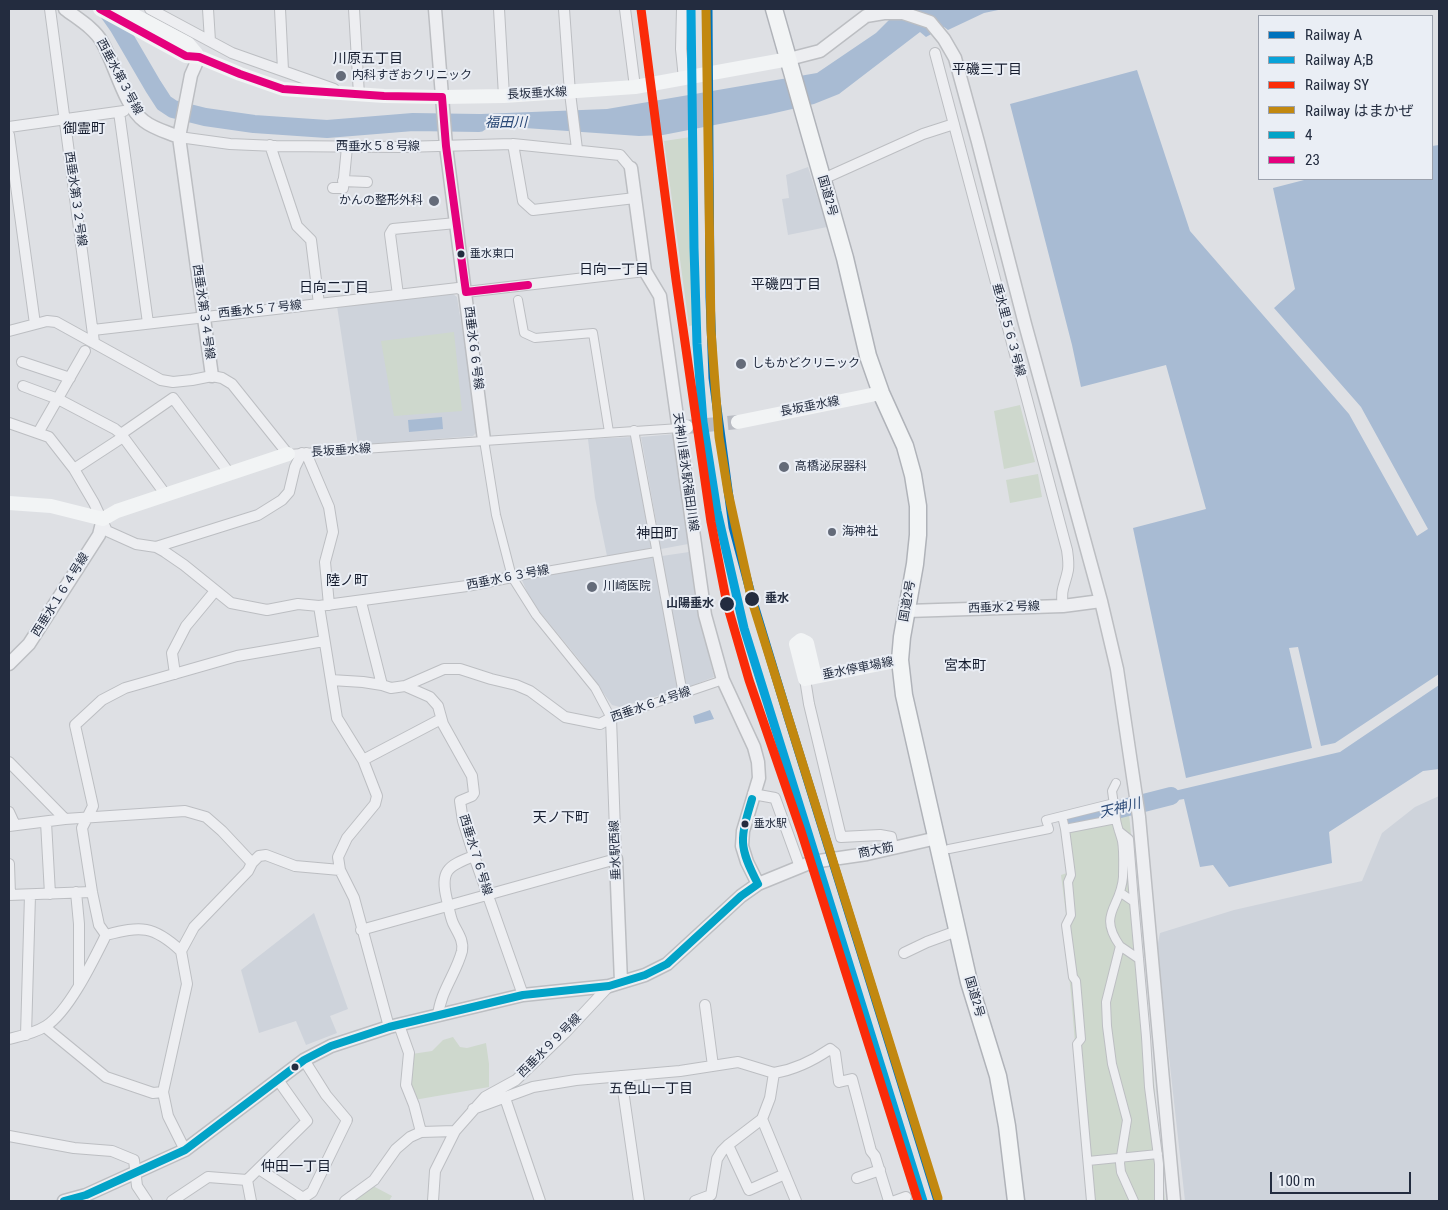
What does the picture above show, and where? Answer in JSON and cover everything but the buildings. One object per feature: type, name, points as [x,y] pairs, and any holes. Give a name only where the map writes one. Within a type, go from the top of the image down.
[{"type":"highway","name":"国道2号","points":[[774,9],[845,258],[868,356],[881,392],[905,446],[918,506],[918,541],[900,660],[909,720],[943,844],[969,982],[998,1076],[1007,1126],[1016,1201]]},
{"type":"main road","name":"長坂垂水線","points":[[100,9],[141,18]]},
{"type":"main road","name":"長坂垂水線","points":[[122,9],[188,44],[199,57],[283,89],[442,103],[504,96],[570,98],[684,79],[791,66]]},
{"type":"main road","name":"長坂垂水線","points":[[738,422],[881,392]]},
{"type":"main road","name":"長坂垂水線","points":[[102,519],[117,511],[288,454]]},
{"type":"main road","points":[[9,503],[51,506],[102,519]]},
{"type":"main road","name":"垂水停車場線","points":[[810,678],[900,660]]},
{"type":"street","name":"西垂水第３２号線","points":[[50,9],[94,342]]},
{"type":"street","name":"西垂水第３号線","points":[[65,9],[94,31],[102,43],[134,110],[142,120],[155,128],[180,134]]},
{"type":"street","points":[[208,9],[210,41]]},
{"type":"street","points":[[280,9],[284,70]]},
{"type":"street","points":[[141,18],[210,41],[232,53],[353,94],[354,9]]},
{"type":"street","name":"西垂水６６号線","points":[[435,9],[445,142],[484,440]]},
{"type":"street","points":[[499,9],[504,96]]},
{"type":"street","points":[[564,9],[570,98],[577,149]]},
{"type":"street","points":[[625,9],[635,88]]},
{"type":"street","points":[[682,9],[680,49],[684,79]]},
{"type":"street","points":[[791,66],[820,51],[866,16],[884,13],[903,13],[930,22],[944,39],[955,58],[1101,601],[1117,669],[1139,817],[1174,1201]]},
{"type":"street","name":"垂水里５６３号線","points":[[935,53],[1067,550],[1069,563],[1068,573],[1062,589],[1062,606]]},
{"type":"street","name":"西垂水第３４号線","points":[[199,57],[191,75],[180,134],[212,376],[222,378],[232,384],[288,454]]},
{"type":"street","points":[[9,127],[134,110]]},
{"type":"street","points":[[118,112],[148,323]]},
{"type":"street","points":[[823,179],[923,134],[954,124]]},
{"type":"street","name":"西垂水５８号線","points":[[180,134],[230,144],[401,147],[445,142],[513,144],[577,149]]},
{"type":"street","points":[[9,135],[35,324]]},
{"type":"street","points":[[513,144],[523,202],[533,210],[635,198]]},
{"type":"street","points":[[270,145],[297,226],[311,240],[318,304]]},
{"type":"street","points":[[333,188],[343,188],[347,147]]},
{"type":"street","name":"天神川垂水駅福田川線","points":[[577,149],[620,155],[631,168],[645,271],[660,296],[683,427],[705,615],[723,680],[754,747],[758,762],[759,778],[743,831],[742,846],[747,862],[758,884]]},
{"type":"street","points":[[344,181],[367,182]]},
{"type":"street","points":[[398,295],[390,234],[392,229],[456,223]]},
{"type":"street","name":"西垂水５７号線","points":[[93,330],[458,288],[466,292],[645,271]]},
{"type":"street","points":[[518,300],[524,333],[535,338],[593,333],[609,432]]},
{"type":"street","points":[[9,331],[47,321],[56,322],[161,380],[183,381],[212,376]]},
{"type":"street","points":[[38,433],[85,351]]},
{"type":"street","points":[[22,362],[70,378]]},
{"type":"street","points":[[23,386],[58,399],[115,430],[122,436],[166,495]]},
{"type":"street","points":[[74,468],[122,436],[173,398],[230,474]]},
{"type":"street","points":[[9,423],[49,437],[74,468],[107,530],[136,544],[156,547],[258,515],[267,510],[282,500],[289,492],[295,467],[304,453]]},
{"type":"street","name":"長坂垂水線","points":[[288,454],[683,427]]},
{"type":"street","points":[[634,430],[683,694]]},
{"type":"street","points":[[484,440],[496,515],[512,577],[536,615],[595,688],[611,718]]},
{"type":"street","points":[[304,453],[329,507],[334,532],[325,562],[324,641],[337,718],[362,760],[376,796],[376,804],[347,838],[338,856],[340,870],[354,898],[361,930],[394,1026],[408,1053],[406,1084],[414,1105],[420,1132]]},
{"type":"street","name":"西垂水１６４号線","points":[[9,663],[29,644],[99,535],[102,519]]},
{"type":"street","name":"西垂水６３号線","points":[[156,547],[184,565],[231,603],[267,610],[298,604],[324,606],[361,602],[467,586],[656,552]]},
{"type":"street","points":[[175,674],[172,653],[186,626],[215,591]]},
{"type":"street","name":"西垂水２号線","points":[[906,611],[1062,606],[1101,601]]},
{"type":"street","points":[[361,602],[382,686]]},
{"type":"street","points":[[106,935],[99,925],[82,828],[93,806],[75,726],[102,700],[125,688],[237,656],[324,641]]},
{"type":"street","name":"西垂水６４号線","points":[[331,680],[363,682],[392,688],[406,686],[444,669],[460,668],[530,691],[565,717],[600,724],[611,718],[723,680]]},
{"type":"street","points":[[810,678],[810,704],[841,837],[880,835],[891,837],[893,848]]},
{"type":"street","name":"西垂水７６号線","points":[[406,686],[430,697],[438,706],[441,719],[474,783],[474,793],[472,796],[460,801],[463,821],[523,995]]},
{"type":"street","name":"垂水駅西線","points":[[611,718],[621,982]]},
{"type":"street","points":[[362,760],[441,719]]},
{"type":"street","points":[[9,762],[65,819]]},
{"type":"street","points":[[1116,783],[1112,791],[1118,830],[1122,841],[1123,878],[1121,893],[1112,908],[1109,924],[1120,946],[1139,959]]},
{"type":"street","points":[[754,794],[776,798],[800,867]]},
{"type":"street","points":[[943,844],[1050,829],[1046,820],[1062,816],[1115,810]]},
{"type":"street","points":[[1065,829],[1115,810]]},
{"type":"street","points":[[9,812],[12,825],[88,817],[185,811],[206,818],[222,831],[252,863]]},
{"type":"street","points":[[1062,816],[1071,875],[1068,882],[1071,915],[1066,925],[1073,977],[1076,982],[1081,1038],[1077,1044],[1091,1201]]},
{"type":"street","points":[[46,822],[50,894]]},
{"type":"street","points":[[1118,830],[1129,839],[1149,1087],[1158,1154],[1159,1201]]},
{"type":"street","name":"商大筋","points":[[64,1201],[86,1195],[136,1174],[185,1150],[304,1060],[332,1046],[394,1026],[523,995],[608,986],[645,975],[667,964],[741,896],[758,884],[812,862],[893,848],[943,844]]},
{"type":"street","points":[[185,1150],[168,1116],[163,1092],[187,984],[182,951],[194,927],[248,871],[252,863],[259,856],[266,855],[295,866],[340,870]]},
{"type":"street","points":[[438,1016],[439,1004],[462,950],[462,938],[452,921],[443,885],[446,873],[457,862],[474,856]]},
{"type":"street","points":[[361,930],[616,859]]},
{"type":"street","points":[[9,864],[9,895],[92,892]]},
{"type":"street","points":[[76,892],[79,924],[78,984]]},
{"type":"street","points":[[1121,893],[1134,902]]},
{"type":"street","points":[[26,1035],[30,894]]},
{"type":"street","points":[[9,1039],[26,1035],[45,1027],[60,1014],[106,935],[136,928],[149,930],[164,937],[182,951]]},
{"type":"street","points":[[904,953],[927,942],[958,931]]},
{"type":"street","points":[[1120,946],[1106,1002],[1108,1047],[1127,1120],[1121,1157],[1121,1172],[1134,1201]]},
{"type":"street","name":"西垂水９９号線","points":[[433,1201],[435,1171],[455,1131],[485,1097],[516,1080],[565,1033],[608,986]]},
{"type":"street","points":[[705,1005],[713,1066]]},
{"type":"street","points":[[45,1027],[106,1077],[153,1093],[163,1092]]},
{"type":"street","points":[[473,1109],[533,1087],[738,1062],[774,1072],[783,1072],[820,1056],[830,1049],[835,1053],[839,1082],[852,1080],[871,1150],[880,1170],[889,1201]]},
{"type":"street","points":[[259,1169],[303,1198],[312,1192],[348,1120],[326,1095],[304,1060]]},
{"type":"street","points":[[695,1201],[711,1195],[717,1159],[722,1151],[762,1119],[770,1098],[774,1072]]},
{"type":"street","points":[[621,1076],[639,1201]]},
{"type":"street","points":[[172,1201],[208,1177],[247,1180],[307,1121],[278,1080]]},
{"type":"street","points":[[505,1098],[540,1201]]},
{"type":"street","points":[[762,1119],[796,1201]]},
{"type":"street","points":[[345,1201],[374,1180],[396,1149],[410,1137],[420,1132],[455,1131]]},
{"type":"street","points":[[9,1136],[74,1148],[112,1151],[134,1160],[137,1186],[146,1201]]},
{"type":"street","points":[[728,1145],[748,1190],[785,1174]]},
{"type":"street","points":[[1088,1161],[1158,1154]]},
{"type":"street","points":[[857,1178],[880,1170]]},
{"type":"street","points":[[247,1180],[251,1201]]},
{"type":"street","points":[[894,1201],[906,1197]]},
{"type":"shaded area","points":[[691,137],[694,325],[689,326],[664,141]]},
{"type":"shaded area","points":[[808,167],[827,227],[788,235],[782,199],[789,198],[786,175]]},
{"type":"shaded area","points":[[453,294],[457,297],[478,431],[473,436],[358,445],[337,306]]},
{"type":"shaded area","points":[[454,332],[462,411],[394,416],[381,341]]},
{"type":"shaded area","points":[[1020,405],[1035,462],[1004,469],[994,411]]},
{"type":"shaded area","points":[[675,434],[688,544],[661,549],[641,437]]},
{"type":"shaded area","points":[[633,437],[652,549],[607,556],[595,498],[588,439]]},
{"type":"shaded area","points":[[1038,474],[1042,497],[1010,503],[1006,480]]},
{"type":"shaded area","points":[[689,552],[695,596],[714,677],[686,688],[662,556]]},
{"type":"shaded area","points":[[654,556],[681,689],[620,707],[612,705],[581,662],[531,601],[521,578]]},
{"type":"shaded area","points":[[1439,796],[1439,1201],[1185,1201],[1157,948],[1160,933],[1234,910],[1362,881],[1382,833],[1415,807]]},
{"type":"shaded area","points":[[1129,813],[1165,1201],[1088,1201],[1071,994],[1063,923],[1066,914],[1061,875],[1067,873],[1061,827]]},
{"type":"shaded area","points":[[314,913],[348,1009],[330,1016],[337,1033],[306,1045],[296,1021],[259,1033],[241,970]]},
{"type":"shaded area","points":[[453,1037],[460,1047],[467,1048],[486,1043],[489,1064],[489,1087],[414,1100],[410,1076],[412,1054],[432,1051],[443,1040]]},
{"type":"shaded area","points":[[373,1186],[392,1196],[389,1201],[350,1201]]},
{"type":"water","points":[[900,9],[1003,9],[984,13],[948,30],[944,27],[926,37],[920,32],[839,94],[814,104],[766,115],[663,135],[639,136],[525,128],[458,129],[456,115],[607,109],[817,73],[876,33]]},
{"type":"water","points":[[1137,70],[1190,231],[1349,414],[1417,536],[1428,529],[1361,407],[1274,308],[1295,289],[1273,188],[1304,180],[1433,180],[1433,146],[1439,145],[1439,674],[1335,743],[1321,746],[1298,647],[1289,648],[1312,748],[1186,778],[1133,528],[1206,509],[1166,365],[1081,387],[1010,104]]},
{"type":"water","points":[[442,417],[443,429],[409,432],[408,420]]},
{"type":"water","points":[[1439,685],[1439,769],[1423,771],[1329,832],[1332,863],[1229,887],[1213,865],[1200,867],[1184,799],[1172,801],[1170,792],[1340,752]]},
{"type":"water","points":[[710,710],[714,719],[695,724],[693,716]]},
{"type":"waterway","name":"福田川","points":[[106,9],[164,103],[173,109],[205,117],[254,124],[327,129],[413,122],[479,123]]},
{"type":"waterway","name":"天神川","points":[[1069,822],[1171,796]]},
{"type":"tunnel","points":[[686,427],[738,422]]},
{"type":"rail line","name":"SY","points":[[641,9],[676,280],[711,522],[727,604],[749,680],[801,831],[918,1201]]},
{"type":"rail line","name":"A;B","points":[[691,9],[697,344],[703,422],[717,511],[744,628],[923,1201]]},
{"type":"rail line","name":"はまかぜ","points":[[706,9],[711,330],[719,437],[728,492],[752,601],[938,1198]]},
{"type":"rail line","name":"A","points":[[708,9],[710,297],[713,378],[733,527],[788,717],[938,1201]]},
{"type":"transit line","name":"23","points":[[100,9],[186,56],[199,57],[283,89],[384,96],[442,97]]},
{"type":"transit line","name":"23","points":[[442,97],[446,146],[466,292]]},
{"type":"transit line","name":"23","points":[[466,292],[528,285]]},
{"type":"transit line","name":"4","points":[[752,799],[743,833],[743,842],[747,860],[758,884]]},
{"type":"transit line","name":"4","points":[[64,1201],[86,1195],[185,1150],[304,1060],[331,1046],[389,1027],[523,995],[609,986],[645,975],[667,964],[741,896],[758,884]]},
{"type":"place","name":"内科すぎおクリニック","points":[[341,76]]},
{"type":"place","name":"かんの整形外科","points":[[434,201]]},
{"type":"place","name":"垂水東口","points":[[461,254]]},
{"type":"place","name":"しもかどクリニック","points":[[741,364]]},
{"type":"place","name":"高橋泌尿器科","points":[[784,467]]},
{"type":"place","name":"海神社","points":[[832,532]]},
{"type":"place","name":"川崎医院","points":[[592,587]]},
{"type":"place","name":"垂水","points":[[752,599]]},
{"type":"place","name":"山陽垂水","points":[[727,604]]},
{"type":"place","name":"垂水駅","points":[[745,824]]},
{"type":"district","name":"川原五丁目","points":[[368,59]]},
{"type":"district","name":"平磯三丁目","points":[[987,70]]},
{"type":"district","name":"御霊町","points":[[84,129]]},
{"type":"district","name":"日向一丁目","points":[[614,270]]},
{"type":"district","name":"平磯四丁目","points":[[786,285]]},
{"type":"district","name":"日向二丁目","points":[[334,288]]},
{"type":"district","name":"神田町","points":[[657,534]]},
{"type":"district","name":"陸ノ町","points":[[347,581]]},
{"type":"district","name":"宮本町","points":[[965,666]]},
{"type":"district","name":"天ノ下町","points":[[561,818]]},
{"type":"district","name":"五色山一丁目","points":[[651,1089]]},
{"type":"district","name":"仲田一丁目","points":[[296,1167]]}]
